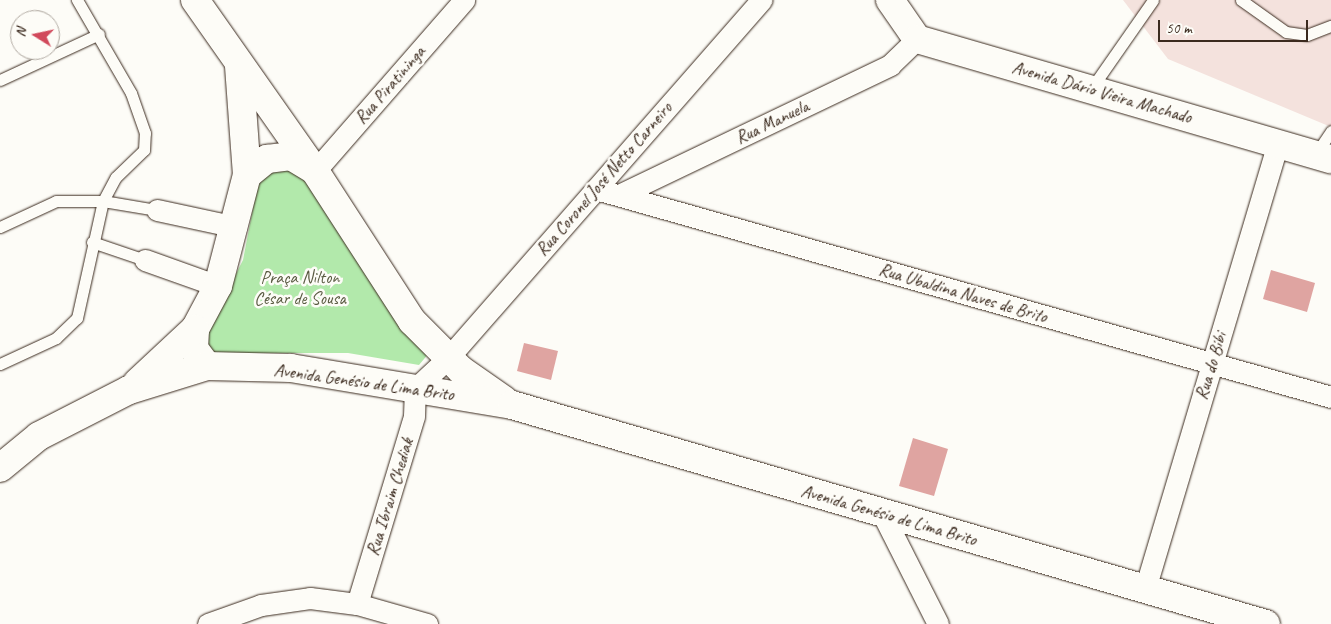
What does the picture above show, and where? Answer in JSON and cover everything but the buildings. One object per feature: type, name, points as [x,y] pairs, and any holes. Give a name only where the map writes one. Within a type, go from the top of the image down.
[{"type":"street","name":"Avenida Genésio de Lima Brito","points":[[195,0],[315,171],[412,321],[439,348],[512,405]]},
{"type":"street","name":"Rua Piratininga","points":[[315,171],[464,0]]},
{"type":"street","name":"Rua Coronel José Netto Carneiro","points":[[415,388],[439,348],[596,189],[761,0]]},
{"type":"street","points":[[890,0],[917,39]]},
{"type":"street","name":"Avenida Dário Vieira Machado","points":[[917,39],[1323,157]]},
{"type":"street","name":"Rua Manuela","points":[[619,195],[890,65],[917,39]]},
{"type":"street","name":"Avenida Genésio de Lima Brito","points":[[128,390],[194,330],[218,286],[236,227],[247,175],[239,64]]},
{"type":"street","name":"Rua do Bibi","points":[[1145,589],[1278,144]]},
{"type":"street","points":[[247,175],[267,159],[291,156],[315,171]]},
{"type":"street","name":"Rua Ubaldina Naves de Brito","points":[[596,189],[1331,397]]},
{"type":"street","points":[[157,210],[236,227]]},
{"type":"street","points":[[145,260],[218,286]]},
{"type":"street","points":[[194,330],[194,348],[207,366]]},
{"type":"street","name":"Avenida Genésio de Lima Brito","points":[[0,468],[39,436],[128,390],[207,366],[290,368],[512,405],[1266,624]]},
{"type":"street","name":"Rua Ibraim Chediak","points":[[357,604],[414,416],[415,388]]},
{"type":"street","points":[[882,513],[938,624]]},
{"type":"street","points":[[208,624],[261,605],[310,598],[357,604],[427,624]]},
{"type":"lane","points":[[0,364],[56,338],[77,318],[92,242],[103,201],[116,177],[144,150],[145,133],[131,93],[99,34],[77,0]]},
{"type":"lane","points":[[1091,89],[1153,0]]},
{"type":"lane","points":[[1246,1],[1286,32],[1307,35],[1331,26]]},
{"type":"lane","points":[[0,80],[99,34]]},
{"type":"lane","points":[[1323,157],[1331,131]]},
{"type":"lane","points":[[0,227],[56,201],[103,201],[157,210]]},
{"type":"lane","points":[[92,242],[145,260]]},
{"type":"shaded area","points":[[1123,0],[1331,0],[1331,127],[1168,59]]},
{"type":"green space","name":"Praça Nilton César de Sousa","points":[[276,166],[302,172],[429,353],[419,365],[348,353],[212,353],[204,346],[205,335],[243,260],[259,177]]}]
